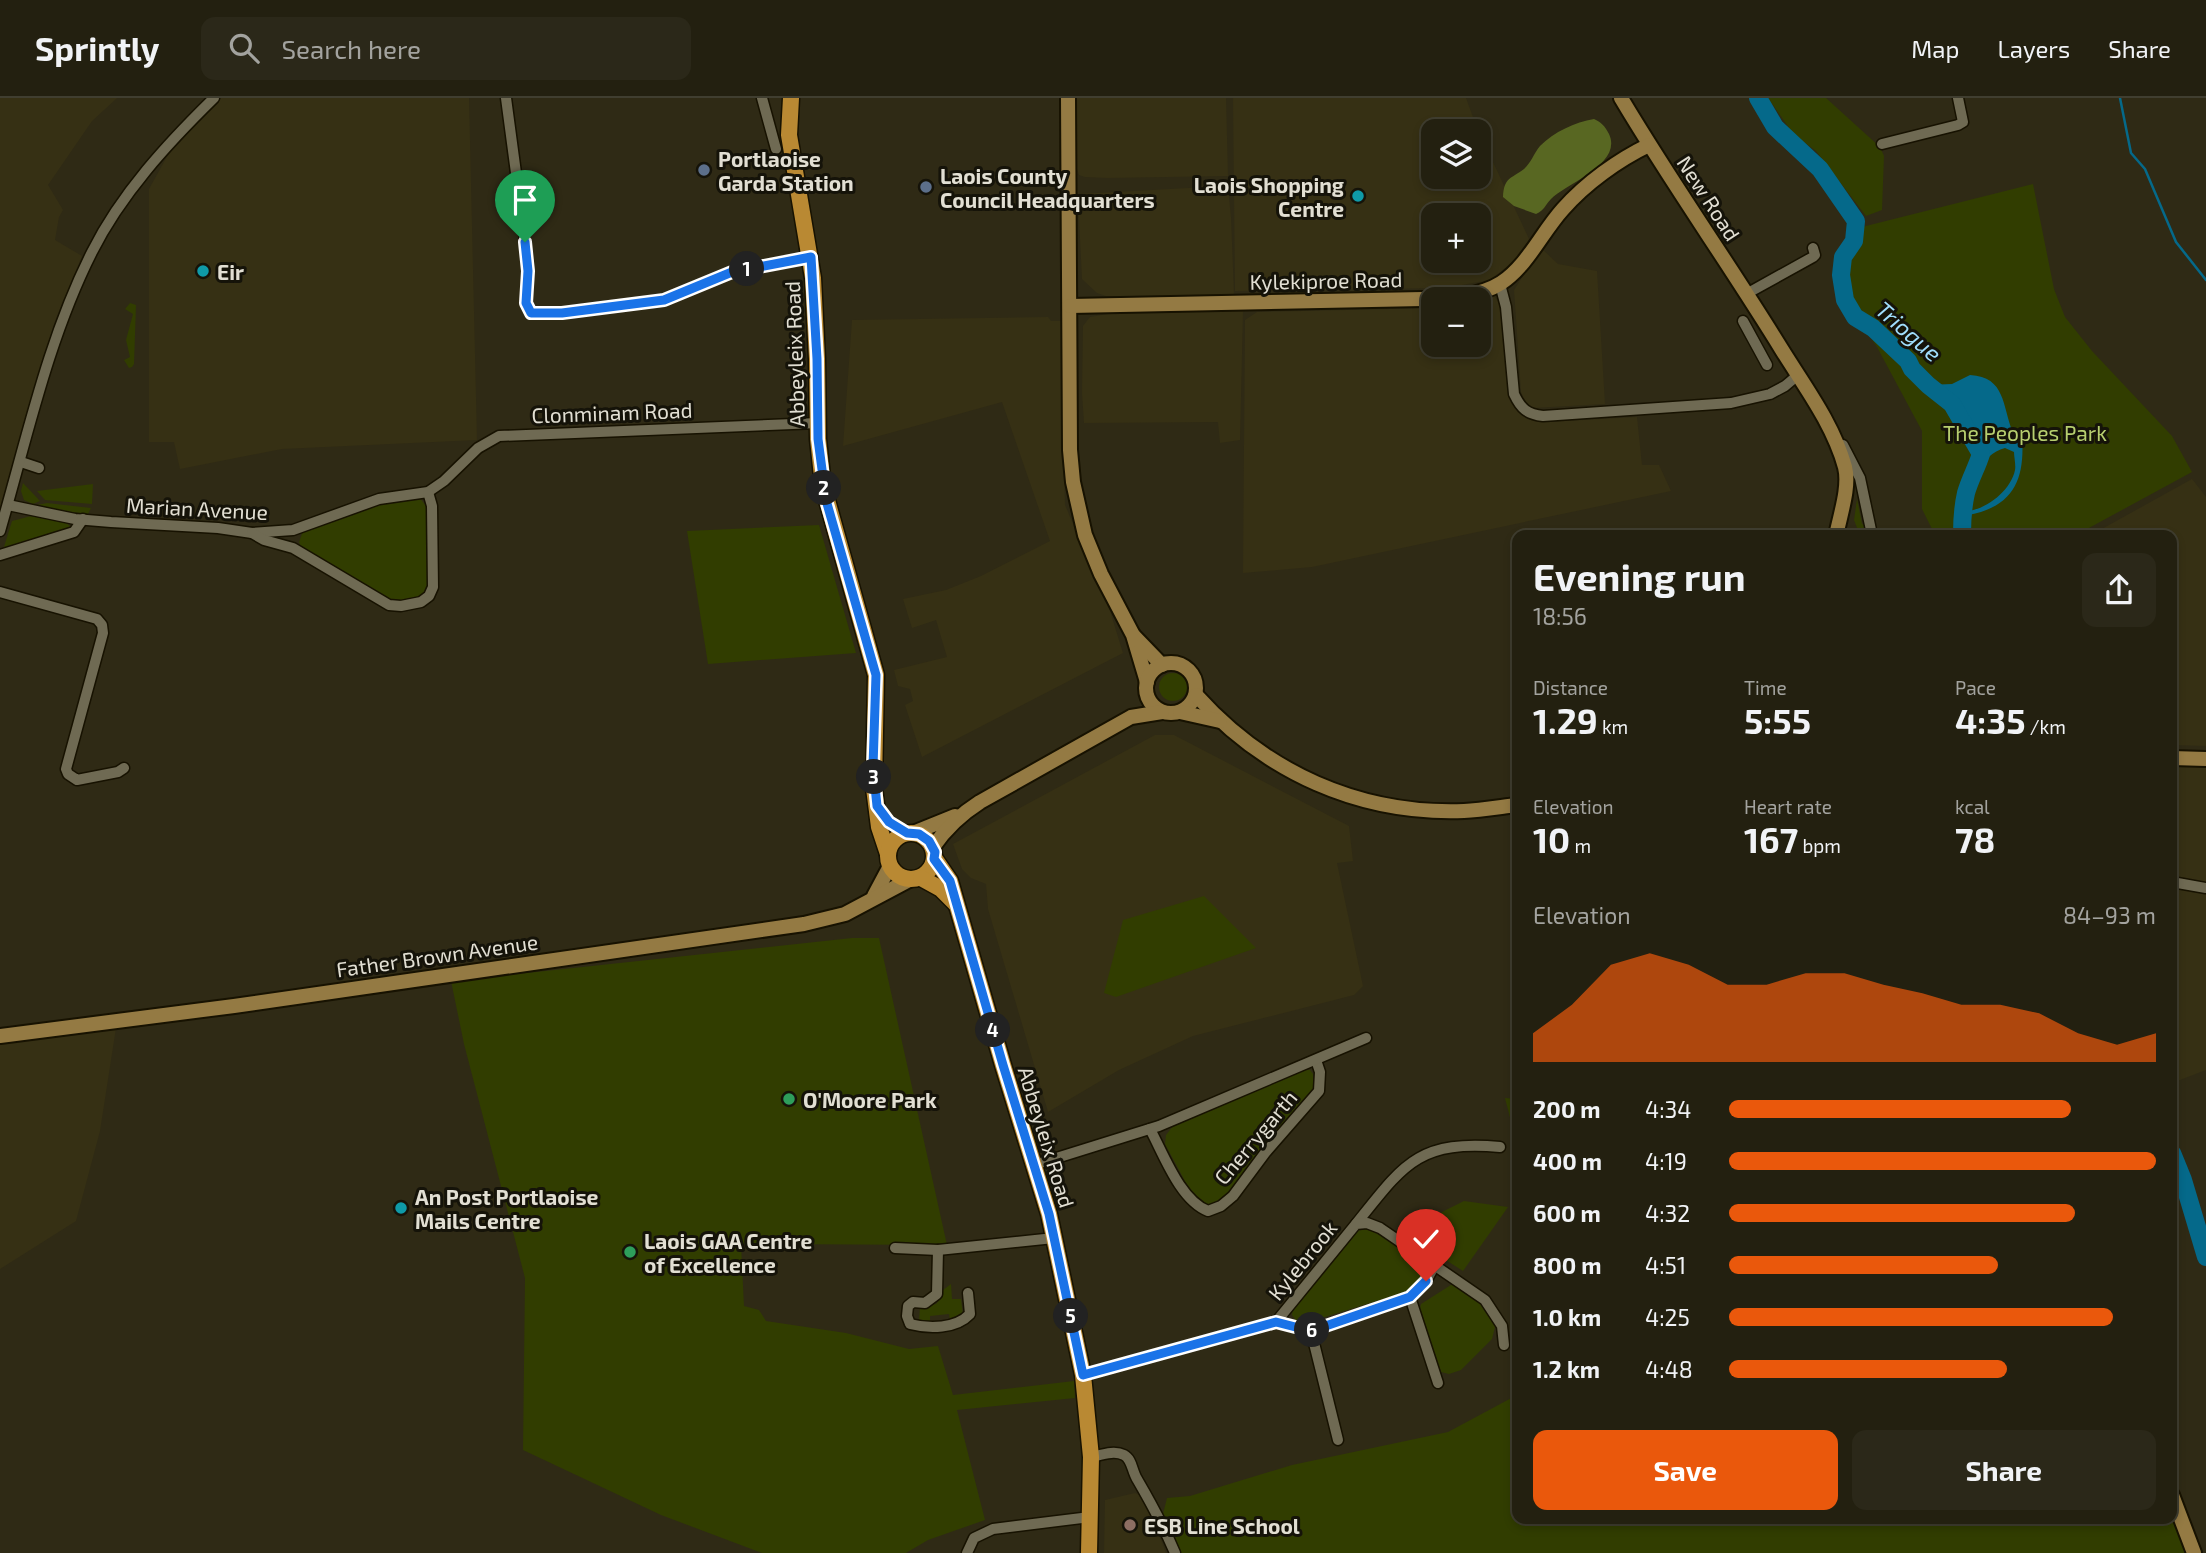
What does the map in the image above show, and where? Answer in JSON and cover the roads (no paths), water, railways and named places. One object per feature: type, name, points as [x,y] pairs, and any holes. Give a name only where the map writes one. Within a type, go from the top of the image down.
[{"type":"main road","points":[[1068,98],[1072,474],[1085,535],[1101,574],[1133,635],[1152,705],[1162,712]]},
{"type":"main road","name":"New Road","points":[[1622,98],[1649,145],[1748,293],[1818,406],[1846,470],[1837,530]]},
{"type":"main road","name":"Abbeyleix Road","points":[[793,100],[789,135],[811,257],[818,423],[826,500],[876,675],[873,767],[879,827],[889,860]]},
{"type":"main road","name":"Kylekiproe Road","points":[[1070,306],[1463,296],[1500,284],[1514,272],[1582,189],[1631,153],[1649,145]]},
{"type":"main road","points":[[1133,635],[1162,664]]},
{"type":"main road","points":[[1131,717],[1147,688],[1152,671],[1162,664],[1181,664],[1191,671],[1196,682],[1196,695],[1191,705],[1180,712]]},
{"type":"main road","points":[[1196,695],[1220,722],[1279,766],[1321,786],[1363,801],[1435,811],[1465,811],[1512,805]]},
{"type":"main road","points":[[874,897],[896,838],[963,813],[1131,717],[1180,712],[1220,722]]},
{"type":"main road","points":[[2177,758],[2206,759]]},
{"type":"main road","points":[[877,806],[889,822],[925,837],[934,853]]},
{"type":"main road","points":[[915,879],[930,870],[944,830],[963,813]]},
{"type":"main road","name":"Abbeyleix Road","points":[[934,853],[950,881],[1054,1238],[1083,1375],[1091,1457],[1089,1553]]},
{"type":"main road","points":[[889,860],[897,876],[915,879],[941,889],[956,904]]},
{"type":"main road","name":"Father Brown Avenue","points":[[0,1036],[234,1006],[804,924],[845,914],[874,897],[915,879]]},
{"type":"main road","points":[[2177,1508],[2194,1553]]},
{"type":"street","points":[[0,531],[61,327],[92,253],[129,193],[149,167],[214,98]]},
{"type":"street","points":[[506,98],[528,263],[526,303],[531,313],[562,313],[664,300],[732,272],[811,257]]},
{"type":"street","points":[[762,98],[776,149]]},
{"type":"street","points":[[1882,144],[1963,122],[1958,98]]},
{"type":"street","points":[[1748,293],[1813,257],[1815,255],[1812,247]]},
{"type":"street","points":[[1500,284],[1506,307],[1511,385],[1519,407],[1529,415],[1731,403],[1770,394],[1786,386],[1798,375]]},
{"type":"street","points":[[1743,321],[1767,365]]},
{"type":"street","points":[[1752,338],[1766,324]]},
{"type":"street","name":"Clonminam Road","points":[[428,492],[444,481],[478,448],[499,436],[818,423]]},
{"type":"street","points":[[1836,443],[1842,443],[1860,478],[1871,530]]},
{"type":"street","points":[[21,462],[39,470]]},
{"type":"street","points":[[252,533],[264,540],[293,548],[389,605],[412,606],[429,596],[434,577],[432,506],[428,492]]},
{"type":"street","name":"Marian Avenue","points":[[8,505],[83,519],[218,528],[252,533],[293,530],[379,499],[428,492]]},
{"type":"street","points":[[0,555],[74,532],[83,519]]},
{"type":"street","points":[[293,530],[293,548]]},
{"type":"street","points":[[0,592],[97,619],[102,625],[103,634],[66,769],[68,774],[77,780],[118,772],[124,768]]},
{"type":"street","points":[[2177,883],[2206,888]]},
{"type":"street","name":"Cherrygarth","points":[[1034,1165],[1150,1129],[1366,1038]]},
{"type":"street","name":"Cherrygarth","points":[[1150,1129],[1183,1191],[1195,1206],[1208,1211],[1222,1206],[1246,1181],[1265,1153],[1319,1091],[1320,1072],[1316,1060]]},
{"type":"street","points":[[1356,1224],[1395,1177],[1416,1159],[1446,1147],[1477,1144],[1500,1147]]},
{"type":"street","name":"Kylebrook","points":[[1083,1375],[1276,1322],[1356,1224],[1367,1223],[1380,1228],[1485,1300],[1502,1326],[1504,1345]]},
{"type":"street","points":[[895,1248],[938,1250],[1054,1238]]},
{"type":"street","points":[[938,1250],[937,1294],[925,1303],[913,1302],[908,1306],[910,1324],[955,1325],[970,1314],[968,1293]]},
{"type":"street","points":[[1276,1322],[1311,1331],[1410,1297],[1426,1281],[1435,1265]]},
{"type":"street","points":[[1410,1297],[1437,1383]]},
{"type":"street","points":[[1311,1331],[1338,1440]]},
{"type":"street","points":[[1091,1457],[1114,1453],[1129,1459],[1135,1477],[1150,1499],[1175,1553]]},
{"type":"street","points":[[967,1553],[974,1538],[993,1529],[1090,1517]]},
{"type":"water","points":[[1970,375],[1990,381],[2001,395],[2013,433],[2022,436],[2021,465],[2014,488],[1997,505],[1969,515],[1962,512],[1981,454],[1952,404],[1928,385],[1952,384]],"holes":[[[2005,448],[2014,452],[2015,470],[2004,491],[1991,502],[1969,511],[1965,507],[1967,498],[1982,464]]]},
{"type":"waterway","name":"Triogue","points":[[1758,98],[1775,127],[1820,169],[1856,221],[1854,241],[1843,257],[1841,275],[1845,300],[1855,317],[1873,328],[1908,361],[1928,385],[1952,404],[1981,454],[1965,498],[1962,530]]},
{"type":"waterway","points":[[2120,98],[2131,153],[2145,169],[2176,242],[2206,280]]},
{"type":"waterway","name":"Triogue","points":[[2177,1165],[2206,1257]]},
{"type":"place","name":"Portlaoise Garda Station","points":[[704,170]]},
{"type":"place","name":"Laois County Council Headquarters","points":[[926,187]]},
{"type":"place","name":"Laois Shopping Centre","points":[[1358,196]]},
{"type":"place","name":"Eir","points":[[203,271]]},
{"type":"place","name":"O'Moore Park","points":[[789,1099]]},
{"type":"place","name":"An Post Portlaoise Mails Centre","points":[[401,1208]]},
{"type":"place","name":"Laois GAA Centre of Excellence","points":[[630,1252]]},
{"type":"place","name":"ESB Line School","points":[[1130,1525]]},
{"type":"park label","name":"The Peoples Park","points":[[2025,432]]}]
